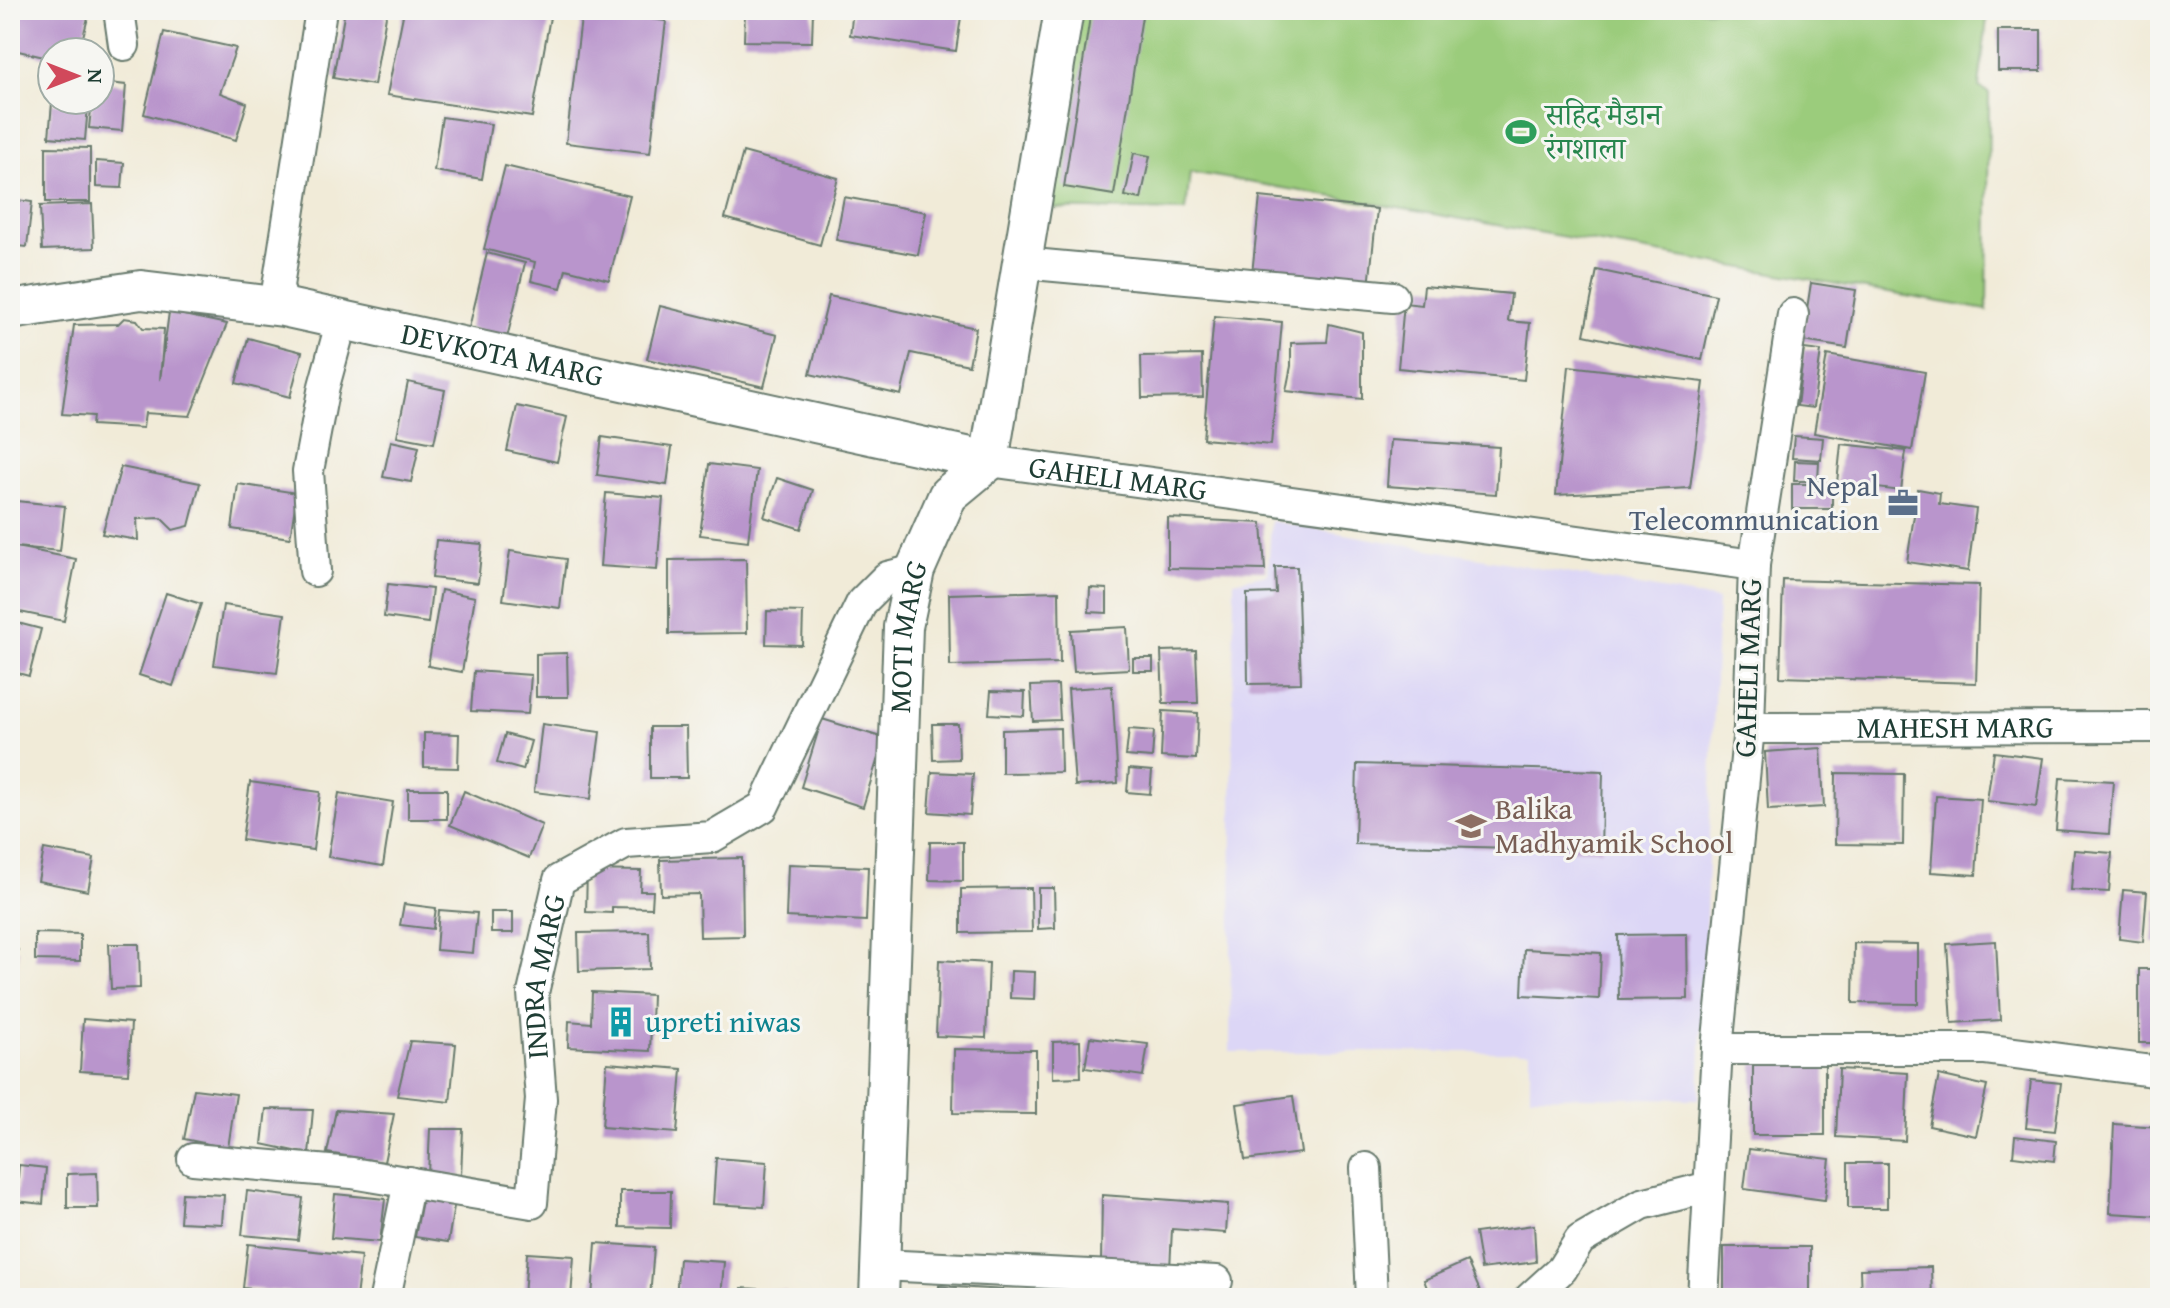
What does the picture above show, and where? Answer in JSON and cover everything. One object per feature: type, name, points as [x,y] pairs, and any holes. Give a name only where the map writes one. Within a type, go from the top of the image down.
[{"type":"street","points":[[119,10],[124,45]]},
{"type":"street","points":[[283,307],[278,286],[321,10]]},
{"type":"street","points":[[989,461],[1064,10]]},
{"type":"street","points":[[1022,263],[1393,297]]},
{"type":"street","name":"DEVKOTA MARG","points":[[10,310],[141,290],[283,307],[989,461]]},
{"type":"street","points":[[1754,565],[1793,314]]},
{"type":"street","points":[[315,571],[308,471],[324,386],[342,320]]},
{"type":"street","name":"GAHELI MARG","points":[[989,461],[1754,565],[1749,728],[1717,1049],[1703,1298]]},
{"type":"street","name":"MOTI MARG","points":[[880,1282],[903,627],[915,570],[948,495],[989,461]]},
{"type":"street","name":"INDRA MARG","points":[[409,1182],[532,1203],[541,1099],[533,993],[559,880],[626,843],[712,837],[763,807],[862,602],[887,577],[915,570]]},
{"type":"street","name":"MAHESH MARG","points":[[1749,728],[2160,727]]},
{"type":"street","points":[[1717,1049],[1984,1049],[2160,1072]]},
{"type":"street","points":[[193,1159],[352,1173],[409,1182],[385,1298]]},
{"type":"street","points":[[1366,1168],[1372,1298]]},
{"type":"street","points":[[1530,1298],[1562,1269],[1580,1240],[1642,1204],[1709,1187]]},
{"type":"street","points":[[880,1282],[1217,1281]]},
{"type":"shaded area","name":"Balika Madhyamik School","points":[[1271,521],[1718,600],[1699,1099],[1530,1096],[1530,1052],[1230,1052],[1234,581],[1268,574]]},
{"type":"green space","name":"सहिद मैडान रंगशाला","points":[[1076,10],[1988,10],[1979,87],[1989,93],[1987,310],[1190,172],[1186,211],[1040,208]]},
{"type":"building","points":[[12,10],[90,10],[83,36],[36,36],[36,55],[10,49]]},
{"type":"building","points":[[345,10],[387,10],[374,85],[333,78]]},
{"type":"building","points":[[404,10],[515,10],[550,17],[532,117],[387,95]]},
{"type":"building","points":[[582,10],[666,21],[650,153],[566,143]]},
{"type":"building","points":[[745,10],[813,10],[812,42],[744,41]]},
{"type":"building","points":[[853,10],[962,10],[956,51],[850,35]]},
{"type":"building","points":[[1091,10],[1143,10],[1114,195],[1064,187]]},
{"type":"building","points":[[1998,30],[2041,30],[2041,71],[1998,71]]},
{"type":"building","points":[[164,32],[236,48],[220,93],[247,103],[236,140],[144,114]]},
{"type":"building","points":[[116,84],[126,85],[122,131],[89,128],[90,116],[116,116]]},
{"type":"building","points":[[51,116],[87,116],[85,140],[49,137]]},
{"type":"building","points":[[442,117],[491,124],[482,179],[434,171]]},
{"type":"building","points":[[46,147],[90,148],[90,202],[46,202]]},
{"type":"building","points":[[743,152],[838,178],[820,245],[725,218]]},
{"type":"building","points":[[1134,153],[1150,156],[1141,199],[1125,196]]},
{"type":"building","points":[[96,161],[124,163],[122,188],[96,187]]},
{"type":"building","points":[[505,166],[630,196],[609,280],[566,269],[561,288],[531,281],[535,262],[484,249]]},
{"type":"building","points":[[844,197],[926,212],[918,255],[836,240]]},
{"type":"building","points":[[1260,197],[1377,209],[1369,287],[1252,274]]},
{"type":"building","points":[[10,199],[32,202],[27,247],[10,245]]},
{"type":"building","points":[[92,204],[94,248],[42,250],[40,206]]},
{"type":"building","points":[[487,253],[525,263],[507,338],[469,328]]},
{"type":"building","points":[[1597,270],[1716,295],[1702,360],[1584,335]]},
{"type":"building","points":[[1811,283],[1856,290],[1847,348],[1802,341]]},
{"type":"building","points":[[1424,286],[1511,294],[1508,321],[1530,323],[1524,380],[1398,368],[1404,303],[1422,305]]},
{"type":"building","points":[[829,296],[976,328],[969,365],[911,353],[901,395],[810,374]]},
{"type":"building","points":[[660,306],[777,335],[764,387],[647,359]]},
{"type":"building","points":[[169,312],[227,324],[190,416],[145,413],[143,428],[92,425],[93,416],[62,414],[74,325],[118,324],[124,318],[137,320],[143,328],[164,329],[160,380]]},
{"type":"building","points":[[1214,316],[1282,322],[1271,445],[1203,439]]},
{"type":"building","points":[[1329,324],[1362,332],[1362,399],[1286,391],[1291,343],[1327,342]]},
{"type":"building","points":[[248,338],[302,352],[290,397],[236,383]]},
{"type":"building","points":[[1804,349],[1821,351],[1813,408],[1797,406]]},
{"type":"building","points":[[1202,355],[1203,397],[1142,398],[1141,356]]},
{"type":"building","points":[[1827,355],[1925,372],[1912,450],[1814,433]]},
{"type":"building","points":[[1569,366],[1704,382],[1690,488],[1556,495]]},
{"type":"building","points":[[408,382],[445,390],[434,443],[397,436]]},
{"type":"building","points":[[517,406],[567,417],[557,462],[507,451]]},
{"type":"building","points":[[1794,436],[1823,438],[1821,460],[1792,458]]},
{"type":"building","points":[[602,437],[672,447],[667,485],[597,475]]},
{"type":"building","points":[[1390,440],[1499,447],[1496,494],[1387,486]]},
{"type":"building","points":[[391,441],[419,447],[411,482],[383,477]]},
{"type":"building","points":[[1841,444],[1906,451],[1901,491],[1837,483]]},
{"type":"building","points":[[1795,461],[1819,462],[1818,481],[1794,481]]},
{"type":"building","points":[[709,464],[757,470],[748,541],[700,535]]},
{"type":"building","points":[[121,467],[200,483],[189,526],[173,530],[161,518],[137,519],[138,540],[102,534]]},
{"type":"building","points":[[777,478],[813,490],[801,529],[764,517]]},
{"type":"building","points":[[238,484],[297,493],[290,538],[232,529]]},
{"type":"building","points":[[1792,484],[1832,484],[1832,509],[1792,509]]},
{"type":"building","points":[[1918,489],[1940,493],[1939,504],[1976,509],[1968,571],[1907,562]]},
{"type":"building","points":[[606,493],[663,498],[657,570],[600,566]]},
{"type":"building","points":[[16,501],[65,506],[60,551],[16,547],[76,559],[64,621],[10,610],[10,556]]},
{"type":"building","points":[[1168,518],[1262,523],[1265,570],[1168,568]]},
{"type":"building","points":[[436,540],[482,544],[478,583],[432,578]]},
{"type":"building","points":[[510,551],[566,559],[560,608],[503,600]]},
{"type":"building","points":[[746,559],[747,633],[669,634],[669,560]]},
{"type":"building","points":[[1275,567],[1297,567],[1301,683],[1248,684],[1247,594],[1276,593]]},
{"type":"building","points":[[1783,580],[1979,585],[1976,683],[1780,677]]},
{"type":"building","points":[[388,584],[432,589],[428,623],[384,617]]},
{"type":"building","points":[[1090,588],[1107,589],[1107,613],[1089,612]]},
{"type":"building","points":[[441,590],[475,597],[462,672],[428,666]]},
{"type":"building","points":[[1059,591],[1060,663],[950,666],[949,594]]},
{"type":"building","points":[[166,593],[201,604],[173,686],[139,675]]},
{"type":"building","points":[[223,605],[285,614],[277,673],[214,665]]},
{"type":"building","points":[[767,611],[803,612],[802,645],[766,644]]},
{"type":"building","points":[[10,621],[41,629],[29,676],[10,671]]},
{"type":"building","points":[[1127,627],[1129,669],[1074,672],[1071,630]]},
{"type":"building","points":[[1196,650],[1198,703],[1163,703],[1161,651]]},
{"type":"building","points":[[567,653],[568,697],[536,697],[536,654]]},
{"type":"building","points":[[1133,658],[1153,658],[1153,671],[1133,671]]},
{"type":"building","points":[[474,671],[531,675],[528,714],[471,711]]},
{"type":"building","points":[[1058,685],[1060,720],[1033,721],[1031,686]]},
{"type":"building","points":[[1112,686],[1118,783],[1075,786],[1068,689]]},
{"type":"building","points":[[991,691],[1025,692],[1024,716],[989,714]]},
{"type":"building","points":[[1163,711],[1198,713],[1196,759],[1161,757]]},
{"type":"building","points":[[822,719],[884,738],[863,807],[801,787]]},
{"type":"building","points":[[542,724],[600,732],[591,799],[534,792]]},
{"type":"building","points":[[932,724],[958,724],[959,759],[933,760]]},
{"type":"building","points":[[650,727],[686,727],[687,778],[650,778]]},
{"type":"building","points":[[1060,728],[1061,772],[1002,773],[1002,730]]},
{"type":"building","points":[[1129,729],[1154,731],[1152,758],[1126,756]]},
{"type":"building","points":[[424,733],[459,734],[458,768],[424,767]]},
{"type":"building","points":[[505,734],[531,741],[523,770],[497,763]]},
{"type":"building","points":[[1821,748],[1824,807],[1768,810],[1765,752]]},
{"type":"building","points":[[1994,752],[2043,758],[2036,807],[1987,801]]},
{"type":"building","points":[[1357,764],[1603,771],[1601,850],[1355,844]]},
{"type":"building","points":[[1129,769],[1152,771],[1150,794],[1127,792]]},
{"type":"building","points":[[932,772],[973,774],[970,815],[929,812]]},
{"type":"building","points":[[1836,773],[1904,774],[1903,845],[1835,844]]},
{"type":"building","points":[[2060,778],[2113,781],[2109,834],[2056,830]]},
{"type":"building","points":[[250,782],[320,792],[313,850],[242,840]]},
{"type":"building","points":[[408,789],[447,789],[447,819],[408,819]]},
{"type":"building","points":[[464,791],[542,825],[529,858],[450,825]]},
{"type":"building","points":[[339,793],[393,802],[383,866],[328,857]]},
{"type":"building","points":[[1936,796],[1981,799],[1976,875],[1931,872]]},
{"type":"building","points":[[930,842],[963,842],[963,881],[929,880]]},
{"type":"building","points":[[44,849],[94,858],[88,891],[38,881]]},
{"type":"building","points":[[2074,850],[2112,853],[2109,892],[2071,890]]},
{"type":"building","points":[[742,858],[743,936],[700,937],[699,894],[661,895],[660,860]]},
{"type":"building","points":[[788,864],[868,867],[866,921],[786,917]]},
{"type":"building","points":[[587,870],[641,871],[640,891],[653,891],[652,908],[612,907],[612,913],[586,912]]},
{"type":"building","points":[[1031,888],[1032,932],[961,933],[961,889]]},
{"type":"building","points":[[1038,888],[1054,888],[1055,928],[1038,929]]},
{"type":"building","points":[[2123,890],[2147,892],[2143,942],[2119,939]]},
{"type":"building","points":[[404,904],[436,908],[433,929],[400,925]]},
{"type":"building","points":[[439,910],[477,913],[473,953],[436,950]]},
{"type":"building","points":[[2156,910],[2160,910],[2160,943],[2153,943]]},
{"type":"building","points":[[491,912],[513,912],[513,933],[491,933]]},
{"type":"building","points":[[649,932],[650,969],[579,971],[578,933]]},
{"type":"building","points":[[35,933],[80,934],[80,961],[35,960]]},
{"type":"building","points":[[1687,934],[1688,999],[1619,1000],[1618,935]]},
{"type":"building","points":[[1996,941],[2000,1020],[1952,1023],[1947,944]]},
{"type":"building","points":[[1854,943],[1918,944],[1918,1004],[1853,1003]]},
{"type":"building","points":[[109,944],[139,944],[140,988],[111,989]]},
{"type":"building","points":[[1524,949],[1601,953],[1599,999],[1522,995]]},
{"type":"building","points":[[10,950],[18,950],[14,1085],[10,1084]]},
{"type":"building","points":[[939,960],[989,963],[986,1038],[936,1036]]},
{"type":"building","points":[[2139,969],[2160,969],[2160,1043],[2139,1043]]},
{"type":"building","points":[[1011,971],[1035,972],[1034,999],[1010,998]]},
{"type":"building","name":"upreti niwas","points":[[592,992],[652,995],[650,1051],[568,1047],[569,1021],[591,1023]]},
{"type":"building","points":[[83,1019],[131,1023],[128,1074],[80,1071]]},
{"type":"building","points":[[1090,1037],[1148,1044],[1143,1076],[1085,1068]]},
{"type":"building","points":[[410,1041],[456,1044],[450,1102],[397,1096]]},
{"type":"building","points":[[1080,1041],[1081,1077],[1053,1078],[1053,1042]]},
{"type":"building","points":[[954,1049],[1036,1050],[1036,1114],[953,1113]]},
{"type":"building","points":[[607,1063],[682,1069],[677,1133],[602,1127]]},
{"type":"building","points":[[1753,1064],[1825,1064],[1825,1135],[1753,1135]]},
{"type":"building","points":[[1839,1069],[1908,1073],[1905,1141],[1836,1137]]},
{"type":"building","points":[[1939,1075],[1987,1086],[1976,1136],[1929,1126]]},
{"type":"building","points":[[2031,1080],[2061,1083],[2055,1131],[2026,1128]]},
{"type":"building","points":[[194,1089],[236,1094],[228,1148],[184,1139]]},
{"type":"building","points":[[1293,1096],[1301,1153],[1245,1160],[1237,1104]]},
{"type":"building","points":[[266,1109],[313,1110],[309,1154],[262,1144]]},
{"type":"building","points":[[336,1110],[394,1114],[384,1162],[327,1153]]},
{"type":"building","points":[[2114,1124],[2160,1127],[2160,1216],[2110,1213]]},
{"type":"building","points":[[430,1129],[463,1129],[461,1176],[428,1175]]},
{"type":"building","points":[[2015,1136],[2056,1141],[2054,1161],[2013,1156]]},
{"type":"building","points":[[1749,1149],[1830,1159],[1825,1200],[1744,1189]]},
{"type":"building","points":[[716,1158],[767,1162],[764,1207],[713,1204]]},
{"type":"building","points":[[1848,1163],[1887,1163],[1887,1208],[1848,1208]]},
{"type":"building","points":[[19,1165],[46,1168],[43,1204],[16,1201]]},
{"type":"building","points":[[97,1173],[98,1208],[67,1208],[67,1174]]},
{"type":"building","points":[[247,1191],[303,1198],[298,1240],[242,1235]]},
{"type":"building","points":[[620,1191],[671,1191],[670,1228],[620,1227]]},
{"type":"building","points":[[182,1193],[224,1195],[222,1224],[180,1222]]},
{"type":"building","points":[[335,1194],[385,1199],[380,1242],[331,1238]]},
{"type":"building","points":[[423,1195],[455,1200],[448,1242],[415,1237]]},
{"type":"building","points":[[1102,1195],[1228,1204],[1226,1233],[1172,1229],[1170,1269],[1101,1264]]},
{"type":"building","points":[[1534,1225],[1536,1262],[1481,1269],[1475,1233]]},
{"type":"building","points":[[596,1243],[654,1247],[650,1298],[592,1298]]},
{"type":"building","points":[[248,1244],[361,1256],[356,1298],[243,1288]]},
{"type":"building","points":[[1724,1247],[1810,1247],[1810,1298],[1724,1298]]},
{"type":"building","points":[[527,1253],[574,1256],[571,1298],[524,1298]]},
{"type":"building","points":[[679,1259],[724,1262],[721,1298],[676,1298]]},
{"type":"building","points":[[1467,1261],[1483,1298],[1431,1298],[1424,1280]]},
{"type":"building","points":[[1931,1267],[1932,1298],[1861,1298],[1860,1269]]},
{"type":"building","points":[[939,1286],[1021,1291],[1021,1298],[938,1298]]},
{"type":"building","points":[[742,1288],[786,1291],[785,1298],[742,1298]]},
{"type":"building","points":[[1180,1291],[1181,1298],[1111,1298],[1110,1293]]},
{"type":"place","name":"सहिद मैडान रंगशाला","points":[[1521,132]]},
{"type":"place","name":"Nepal Telecommunication","points":[[1903,503]]},
{"type":"place","name":"Balika Madhyamik School","points":[[1471,826]]},
{"type":"place","name":"upreti niwas","points":[[621,1022]]}]
